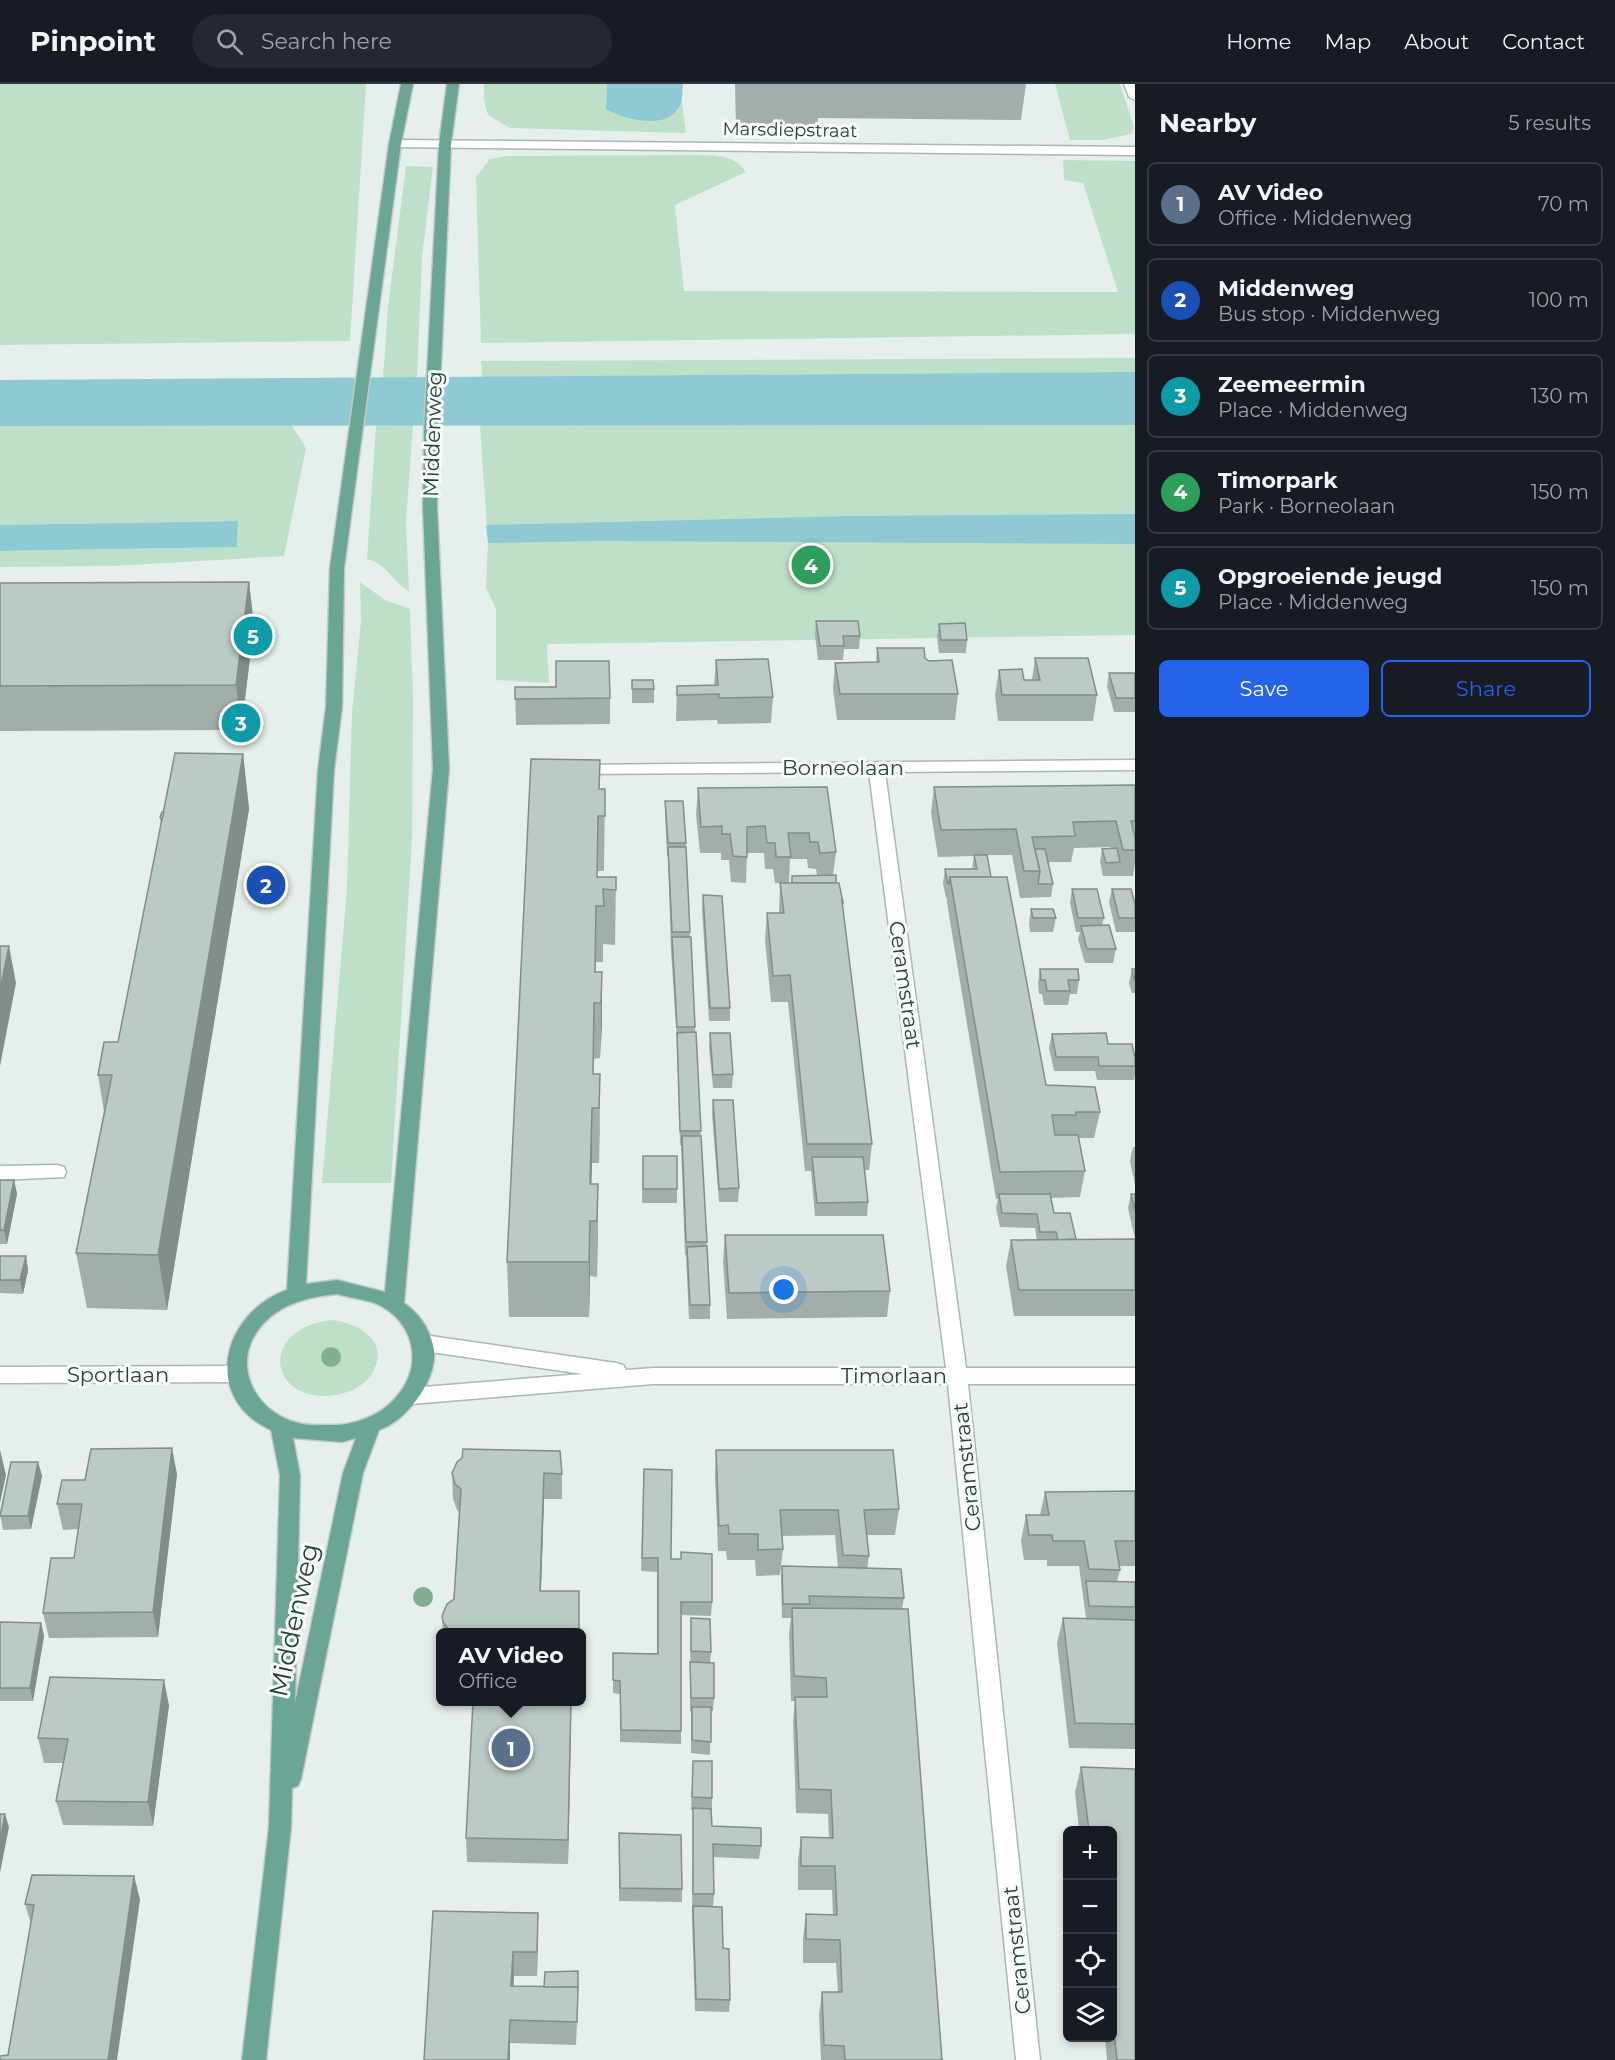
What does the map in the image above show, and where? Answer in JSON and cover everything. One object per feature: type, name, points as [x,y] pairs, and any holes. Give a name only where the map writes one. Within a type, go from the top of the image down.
[{"type":"main road","points":[[296,1294],[325,781],[334,706],[337,568],[395,144],[407,84]]},
{"type":"main road","points":[[446,144],[453,84]]},
{"type":"main road","name":"Middenweg","points":[[394,1303],[441,769],[430,507],[431,432],[446,144]]},
{"type":"main road","points":[[337,1287],[377,1294],[394,1303],[416,1325],[424,1343],[423,1370],[411,1396],[388,1418],[370,1426],[333,1435],[296,1432],[263,1417],[250,1405],[238,1385],[236,1374],[239,1343],[247,1328],[276,1303],[296,1294],[337,1287]]},
{"type":"main road","name":"Middenweg","points":[[254,2060],[280,1827],[290,1474],[280,1426]]},
{"type":"main road","name":"Middenweg","points":[[280,1827],[353,1473],[370,1426]]},
{"type":"street","points":[[1130,84],[1135,97]]},
{"type":"street","name":"Marsdiepstraat","points":[[395,144],[1135,151]]},
{"type":"street","name":"Borneolaan","points":[[563,769],[1135,765]]},
{"type":"street","name":"Ceramstraat","points":[[876,768],[950,1315],[1028,2060]]},
{"type":"street","points":[[0,1173],[57,1172]]},
{"type":"street","name":"Timorlaan","points":[[424,1343],[653,1376]]},
{"type":"street","name":"Sportlaan","points":[[0,1376],[236,1374]]},
{"type":"street","name":"Timorlaan","points":[[411,1396],[653,1376],[1135,1376]]},
{"type":"green space","points":[[0,84],[366,84],[350,341],[0,345]]},
{"type":"green space","points":[[484,84],[607,84],[606,109],[674,113],[682,102],[686,133],[510,128],[488,115],[484,100]]},
{"type":"green space","points":[[1055,84],[1120,84],[1134,127],[1131,134],[1103,140],[1070,140]]},
{"type":"green space","points":[[693,155],[729,159],[735,161],[746,172],[675,205],[684,291],[1118,292],[1083,183],[1064,180],[1063,160],[1135,161],[1135,334],[481,343],[476,177],[490,159],[508,156]]},
{"type":"green space","points":[[406,166],[433,167],[422,257],[417,377],[383,378],[388,307]]},
{"type":"green space","points":[[1135,358],[1135,372],[482,377],[481,361]]},
{"type":"green space","points":[[413,425],[406,522],[409,591],[380,564],[367,559],[376,426]]},
{"type":"green space","points":[[480,425],[1135,425],[1135,635],[547,644],[549,683],[496,680],[496,609],[486,588],[488,543]]},
{"type":"green space","points":[[0,426],[292,426],[306,448],[284,556],[113,566],[0,567],[0,551],[237,547],[238,521],[0,525]]},
{"type":"green space","points":[[360,582],[385,600],[410,609],[413,697],[412,840],[391,1183],[322,1183],[347,888],[352,713],[361,621]]},
{"type":"green space","points":[[333,1320],[354,1326],[370,1337],[376,1345],[377,1364],[364,1382],[346,1393],[313,1395],[296,1388],[285,1378],[280,1364],[283,1349],[292,1336],[309,1326]]},
{"type":"water","points":[[607,84],[683,84],[682,101],[675,112],[667,118],[658,121],[636,120],[606,109]]},
{"type":"water","points":[[1135,372],[1135,425],[0,426],[0,380]]},
{"type":"water","points":[[1135,514],[1135,544],[603,541],[488,543],[486,525],[853,516]]},
{"type":"water","points":[[238,521],[237,547],[0,551],[0,525]]},
{"type":"building","points":[[249,582],[236,685],[0,686],[0,583]]},
{"type":"building","points":[[816,621],[858,621],[860,636],[843,636],[844,646],[820,646]]},
{"type":"building","points":[[965,623],[967,640],[941,640],[939,624]]},
{"type":"building","points":[[877,648],[924,648],[925,658],[929,661],[952,660],[958,694],[840,694],[835,663],[879,662]]},
{"type":"building","points":[[1035,658],[1088,658],[1097,695],[1002,695],[999,670],[1022,669],[1024,680],[1040,680]]},
{"type":"building","points":[[768,659],[773,697],[719,698],[719,694],[677,695],[677,686],[718,685],[716,660]]},
{"type":"building","points":[[556,661],[609,661],[610,698],[515,699],[515,687],[556,687]]},
{"type":"building","points":[[1109,673],[1135,673],[1135,698],[1116,698]]},
{"type":"building","points":[[632,680],[653,680],[654,689],[632,689]]},
{"type":"building","points":[[175,753],[243,754],[158,1255],[76,1253],[112,1075],[98,1075],[104,1042],[118,1042]]},
{"type":"building","points":[[531,759],[600,760],[599,789],[605,789],[605,816],[598,816],[597,877],[616,877],[616,890],[603,889],[604,906],[596,906],[595,972],[602,972],[601,1003],[594,1003],[593,1074],[600,1074],[599,1108],[592,1108],[590,1184],[598,1184],[597,1221],[590,1221],[589,1262],[507,1262]]},
{"type":"building","points":[[1135,785],[1135,821],[1131,821],[1135,850],[1123,850],[1116,821],[1073,822],[1075,836],[1032,837],[1040,871],[1024,871],[1016,829],[941,830],[934,787]]},
{"type":"building","points":[[827,787],[836,852],[820,853],[818,842],[810,842],[809,833],[788,833],[791,857],[776,857],[775,843],[767,843],[765,826],[747,827],[747,857],[733,856],[730,834],[722,834],[722,826],[701,827],[698,788]]},
{"type":"building","points":[[665,801],[683,801],[686,843],[668,843]]},
{"type":"building","points":[[668,847],[686,847],[690,932],[672,932]]},
{"type":"building","points":[[1117,848],[1120,862],[1106,863],[1102,849]]},
{"type":"building","points":[[1035,849],[1045,849],[1053,884],[1038,884],[1040,871]]},
{"type":"building","points":[[974,855],[987,855],[991,877],[950,877],[948,884],[945,869],[977,869]]},
{"type":"building","points":[[836,875],[836,883],[792,883],[792,876]]},
{"type":"building","points":[[950,877],[1007,877],[1046,1085],[1095,1087],[1100,1112],[1052,1115],[1055,1135],[1078,1135],[1085,1171],[1000,1172]]},
{"type":"building","points":[[780,883],[839,883],[872,1144],[807,1144],[790,975],[773,976],[767,913],[784,913]]},
{"type":"building","points":[[1072,889],[1097,889],[1104,918],[1078,918]]},
{"type":"building","points":[[1112,889],[1131,889],[1135,904],[1135,918],[1119,918]]},
{"type":"building","points":[[703,895],[722,896],[730,1008],[710,1008]]},
{"type":"building","points":[[1031,909],[1053,909],[1056,918],[1033,918]]},
{"type":"building","points":[[1109,925],[1116,949],[1087,949],[1081,926]]},
{"type":"building","points":[[672,937],[691,937],[695,1027],[677,1027]]},
{"type":"building","points":[[0,946],[9,946],[0,990]]},
{"type":"building","points":[[1040,969],[1078,969],[1079,980],[1068,980],[1070,991],[1047,991],[1045,980],[1041,980]]},
{"type":"building","points":[[696,1032],[701,1131],[680,1131],[677,1033]]},
{"type":"building","points":[[710,1033],[730,1033],[733,1074],[713,1075]]},
{"type":"building","points":[[1106,1033],[1108,1044],[1132,1044],[1135,1066],[1099,1066],[1098,1057],[1056,1057],[1052,1034]]},
{"type":"building","points":[[713,1100],[733,1100],[739,1188],[719,1189]]},
{"type":"building","points":[[682,1136],[701,1136],[707,1242],[686,1242]]},
{"type":"building","points":[[643,1156],[677,1156],[677,1189],[643,1189]]},
{"type":"building","points":[[812,1157],[863,1157],[868,1202],[817,1203]]},
{"type":"building","points":[[0,1180],[14,1180],[4,1230],[0,1230]]},
{"type":"building","points":[[999,1194],[1050,1194],[1054,1213],[1070,1213],[1076,1239],[1058,1240],[1056,1232],[1040,1232],[1037,1214],[1002,1213]]},
{"type":"building","points":[[1131,1194],[1135,1194],[1135,1211]]},
{"type":"building","points":[[725,1235],[883,1235],[890,1291],[729,1293]]},
{"type":"building","points":[[1135,1239],[1135,1290],[1019,1290],[1011,1240]]},
{"type":"building","points":[[707,1246],[710,1305],[690,1305],[687,1247]]},
{"type":"building","points":[[0,1256],[26,1256],[20,1280],[0,1280]]},
{"type":"building","points":[[172,1448],[153,1612],[43,1613],[51,1558],[74,1558],[82,1504],[57,1504],[62,1480],[85,1480],[91,1449]]},
{"type":"building","points":[[463,1449],[560,1451],[562,1474],[544,1473],[540,1591],[579,1591],[579,1628],[448,1628],[443,1622],[442,1616],[447,1604],[454,1599],[461,1489],[455,1484],[452,1473],[457,1462],[462,1458]]},
{"type":"building","points":[[716,1450],[893,1450],[899,1509],[864,1510],[869,1556],[843,1555],[838,1510],[780,1510],[783,1549],[758,1550],[758,1534],[729,1534],[728,1525],[719,1526]]},
{"type":"building","points":[[11,1462],[38,1462],[28,1516],[0,1516]]},
{"type":"building","points":[[644,1469],[672,1470],[671,1559],[681,1559],[681,1552],[712,1554],[712,1602],[681,1602],[681,1731],[621,1730],[620,1681],[613,1680],[613,1653],[658,1654],[658,1558],[642,1558]]},
{"type":"building","points":[[1135,1491],[1135,1541],[1115,1541],[1120,1570],[1089,1569],[1084,1541],[1053,1541],[1052,1535],[1029,1535],[1026,1515],[1049,1515],[1045,1492]]},
{"type":"building","points":[[782,1566],[901,1569],[904,1598],[809,1596],[810,1604],[783,1604]]},
{"type":"building","points":[[1086,1581],[1135,1582],[1135,1607],[1089,1606]]},
{"type":"building","points":[[792,1608],[908,1609],[942,2060],[845,2060],[844,2046],[824,2045],[822,1992],[842,1992],[840,1940],[806,1939],[806,1914],[837,1915],[835,1866],[801,1866],[801,1837],[833,1838],[831,1790],[799,1789],[795,1697],[827,1697],[826,1678],[794,1676]]},
{"type":"building","points":[[691,1618],[710,1619],[711,1652],[691,1651]]},
{"type":"building","points":[[1063,1618],[1135,1620],[1135,1724],[1075,1723]]},
{"type":"building","points":[[0,1622],[41,1623],[30,1688],[0,1688]]},
{"type":"building","points":[[690,1662],[714,1663],[714,1698],[691,1698]]},
{"type":"building","points":[[50,1677],[164,1680],[148,1802],[56,1801],[68,1739],[38,1738]]},
{"type":"building","points":[[473,1706],[571,1706],[568,1840],[466,1838]]},
{"type":"building","points":[[692,1707],[711,1707],[711,1742],[692,1740]]},
{"type":"building","points":[[693,1761],[712,1761],[712,1798],[692,1797]]},
{"type":"building","points":[[1081,1767],[1135,1769],[1135,2060],[1117,2060],[1115,2042],[1117,2042],[1117,1826],[1088,1826]]},
{"type":"building","points":[[693,1808],[711,1809],[712,1826],[761,1828],[761,1846],[713,1844],[714,1894],[693,1894]]},
{"type":"building","points":[[0,1814],[5,1814],[0,1841]]},
{"type":"building","points":[[619,1833],[681,1835],[682,1889],[620,1888]]},
{"type":"building","points":[[32,1875],[134,1876],[108,2060],[0,2060],[0,2056],[8,2055],[34,1905],[25,1904]]},
{"type":"building","points":[[693,1906],[722,1907],[723,1948],[729,1949],[730,2000],[696,1999]]},
{"type":"building","points":[[433,1911],[538,1913],[537,1952],[513,1952],[511,1986],[578,1987],[577,2022],[510,2020],[508,2060],[424,2060]]},
{"type":"building","points":[[578,1971],[578,1987],[544,1987],[545,1972]]},
{"type":"place","name":"Timorpark","points":[[811,565]]},
{"type":"place","name":"Opgroeiende jeugd","points":[[253,636]]},
{"type":"place","name":"Zeemeermin","points":[[241,723]]},
{"type":"place","name":"Middenweg","points":[[266,885]]},
{"type":"place","name":"AV Video","points":[[511,1748]]}]
